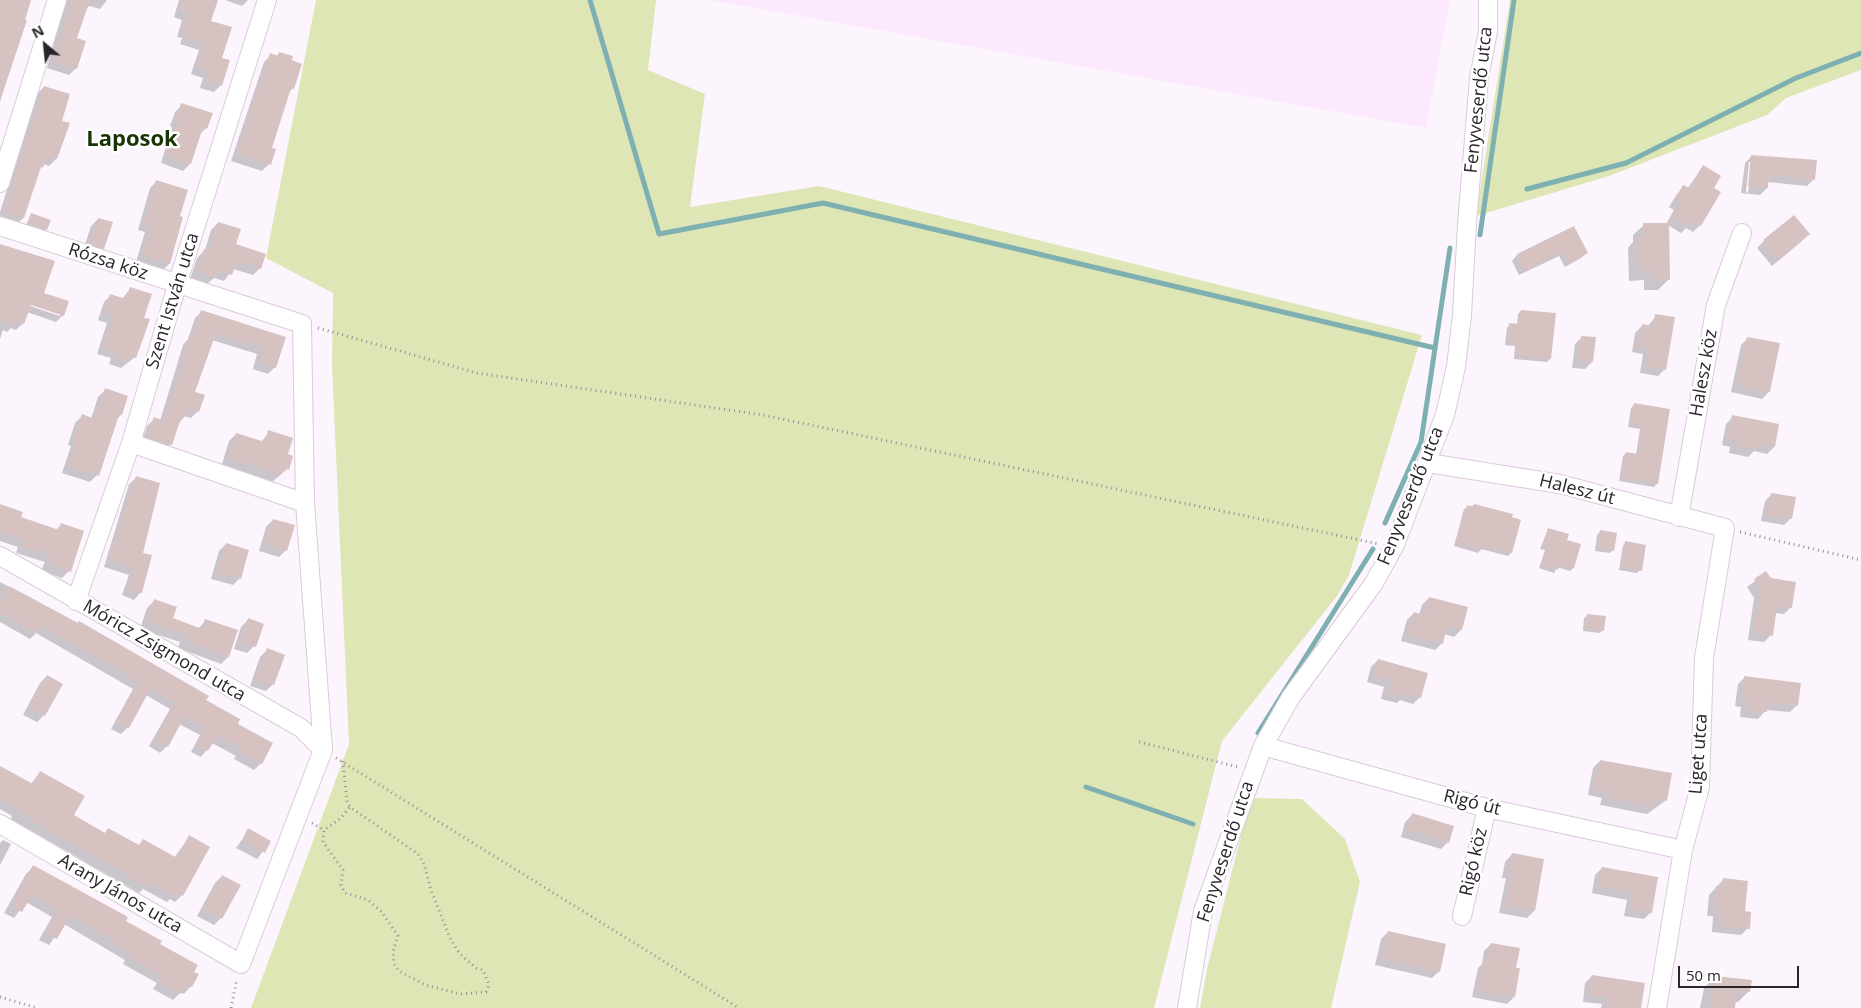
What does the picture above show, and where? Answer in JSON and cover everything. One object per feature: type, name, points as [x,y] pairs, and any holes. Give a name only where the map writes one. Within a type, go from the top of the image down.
[{"type":"street","points":[[0,183],[56,0]]},
{"type":"street","name":"Szent István utca","points":[[76,601],[131,443],[177,285],[267,0]]},
{"type":"street","name":"Fenyveserdő utca","points":[[1187,1008],[1203,911],[1263,746],[1291,697],[1368,591],[1394,547],[1445,415],[1456,368],[1462,315],[1467,224],[1479,78],[1488,32],[1488,0]]},
{"type":"street","name":"Rózsa köz","points":[[0,226],[302,324]]},
{"type":"street","name":"Halesz köz","points":[[1679,517],[1716,305],[1742,233]]},
{"type":"street","points":[[241,964],[323,750],[305,503],[302,324]]},
{"type":"street","points":[[131,443],[305,503]]},
{"type":"street","name":"Halesz út","points":[[1428,463],[1560,484],[1725,528]]},
{"type":"street","name":"Liget utca","points":[[1657,1008],[1683,850],[1700,787],[1704,658],[1725,528]]},
{"type":"street","name":"Móricz Zsigmond utca","points":[[0,556],[301,728],[323,750]]},
{"type":"street","name":"Rigó út","points":[[1263,746],[1487,808],[1683,850]]},
{"type":"street","name":"Rigó köz","points":[[1462,916],[1487,808]]},
{"type":"street","name":"Arany János utca","points":[[0,824],[241,964]]},
{"type":"path","points":[[302,324],[477,373],[763,415],[1394,547]]},
{"type":"path","points":[[1725,528],[1861,560]]},
{"type":"path","points":[[1139,742],[1253,771]]},
{"type":"path","points":[[323,750],[739,1008]]},
{"type":"path","points":[[343,761],[347,800],[350,807],[418,854],[424,864],[431,890],[450,938],[459,953],[476,968],[483,970],[489,985],[486,992],[460,994],[425,985],[399,971],[394,964],[392,952],[398,936],[382,912],[368,900],[345,894],[341,885],[343,870],[329,854],[323,842],[324,830],[341,818],[350,807]]},
{"type":"path","points":[[232,1008],[241,964]]},
{"type":"path","points":[[0,997],[38,1008]]},
{"type":"shaded area","points":[[710,0],[1450,0],[1426,128]]},
{"type":"green space","points":[[316,0],[656,0],[648,70],[705,94],[690,207],[819,186],[1422,335],[1349,575],[1337,596],[1222,741],[1154,1008],[251,1008],[349,744],[332,367],[333,293],[266,258]]},
{"type":"green space","points":[[1510,0],[1861,0],[1861,70],[1786,98],[1767,115],[1609,176],[1476,216]]},
{"type":"green space","points":[[1253,798],[1302,799],[1345,839],[1360,882],[1331,1008],[1200,1008],[1207,969],[1243,828]]},
{"type":"building","points":[[0,0],[31,0],[25,19],[27,20],[2,95],[0,94]]},
{"type":"building","points":[[72,0],[90,0],[77,38],[86,41],[77,69],[53,61]]},
{"type":"building","points":[[183,0],[218,0],[211,21],[232,27],[222,58],[230,60],[222,86],[206,81],[209,71],[197,67],[205,43],[186,37],[188,32],[183,30],[188,13],[180,11]]},
{"type":"building","points":[[279,52],[293,56],[292,60],[302,64],[294,89],[291,88],[272,148],[276,149],[271,165],[237,154],[270,53],[278,56]]},
{"type":"building","points":[[44,86],[70,94],[62,121],[70,123],[57,159],[47,156],[43,168],[41,167],[24,218],[4,212]]},
{"type":"building","points":[[181,103],[213,113],[207,129],[203,127],[191,164],[167,156],[179,120],[176,119]]},
{"type":"building","points":[[1751,155],[1817,160],[1815,180],[1769,175],[1768,188],[1748,186]]},
{"type":"building","points":[[1703,165],[1721,176],[1714,188],[1721,192],[1701,226],[1692,221],[1689,227],[1672,217],[1680,203],[1675,199],[1683,185],[1689,188]]},
{"type":"building","points":[[156,180],[188,190],[180,216],[183,217],[170,264],[142,255],[152,225],[144,223]]},
{"type":"building","points":[[31,213],[51,220],[47,230],[27,224]]},
{"type":"building","points":[[1794,215],[1810,234],[1779,260],[1763,240]]},
{"type":"building","points":[[98,218],[113,222],[104,249],[90,244]]},
{"type":"building","points":[[218,222],[241,229],[236,244],[266,254],[261,269],[237,261],[232,275],[218,270],[215,278],[197,272],[204,249],[209,251]]},
{"type":"building","points":[[1643,223],[1669,223],[1670,280],[1654,280],[1654,270],[1639,271],[1638,236],[1644,236]]},
{"type":"building","points":[[1574,226],[1588,253],[1570,263],[1564,252],[1525,271],[1517,254]]},
{"type":"building","points":[[0,244],[55,261],[44,293],[69,301],[64,316],[31,305],[24,324],[17,321],[15,325],[0,320]]},
{"type":"building","points":[[130,287],[152,294],[144,318],[150,319],[143,339],[136,358],[130,356],[128,362],[115,358],[117,352],[103,347],[113,316],[104,313],[110,294],[126,299]]},
{"type":"building","points":[[201,310],[286,337],[276,368],[259,362],[263,348],[216,333],[195,392],[205,395],[199,412],[189,409],[187,417],[182,415],[172,445],[147,437],[154,417],[164,421],[184,361],[182,360],[189,336],[193,337]]},
{"type":"building","points":[[1521,310],[1556,313],[1551,359],[1516,356],[1517,343],[1507,342],[1509,323],[1519,324]]},
{"type":"building","points":[[1655,314],[1675,317],[1666,370],[1647,366],[1650,348],[1638,346],[1642,324],[1653,326]]},
{"type":"building","points":[[1581,336],[1596,337],[1593,362],[1579,361]]},
{"type":"building","points":[[1747,337],[1780,343],[1770,392],[1737,386]]},
{"type":"building","points":[[105,388],[128,396],[122,415],[119,415],[99,476],[68,466],[77,439],[74,438],[82,414],[95,419]]},
{"type":"building","points":[[1634,403],[1670,409],[1658,484],[1621,478],[1626,452],[1638,454],[1642,426],[1630,424]]},
{"type":"building","points":[[1732,415],[1779,424],[1775,447],[1758,444],[1757,450],[1735,446],[1736,440],[1728,438]]},
{"type":"building","points":[[268,430],[293,438],[288,454],[293,456],[289,470],[283,468],[280,476],[228,457],[236,433],[265,442]]},
{"type":"building","points":[[136,476],[160,483],[143,553],[152,555],[142,593],[128,589],[135,568],[109,561]]},
{"type":"building","points":[[1771,493],[1796,497],[1792,519],[1767,515]]},
{"type":"building","points":[[0,504],[23,512],[21,517],[59,530],[61,523],[84,531],[71,572],[48,564],[51,555],[23,546],[24,540],[0,532]]},
{"type":"building","points":[[1474,504],[1513,514],[1512,517],[1521,520],[1512,553],[1483,546],[1482,550],[1456,543],[1467,505],[1473,507]]},
{"type":"building","points":[[273,519],[295,525],[287,551],[265,544]]},
{"type":"building","points":[[1548,528],[1569,534],[1567,540],[1581,544],[1574,568],[1560,564],[1558,570],[1542,565],[1547,547],[1543,546]]},
{"type":"building","points":[[1600,530],[1617,533],[1614,551],[1597,549]]},
{"type":"building","points":[[1625,541],[1646,545],[1642,571],[1621,567]]},
{"type":"building","points":[[226,543],[249,550],[241,579],[217,572]]},
{"type":"building","points":[[1766,571],[1771,578],[1796,582],[1792,608],[1777,606],[1773,636],[1754,633],[1761,590],[1754,579]]},
{"type":"building","points":[[9,586],[78,623],[79,621],[209,696],[206,700],[240,719],[238,724],[273,743],[262,764],[240,752],[242,749],[217,736],[208,751],[197,745],[206,728],[185,716],[168,747],[155,739],[176,702],[151,688],[129,728],[117,722],[138,682],[54,632],[42,626],[38,633],[0,612],[0,602]]},
{"type":"building","points":[[1429,597],[1468,607],[1462,630],[1447,626],[1443,644],[1407,634],[1414,612],[1424,615]]},
{"type":"building","points":[[154,599],[177,607],[173,618],[202,629],[205,619],[238,630],[229,657],[184,641],[186,635],[146,622]]},
{"type":"building","points":[[1587,614],[1606,616],[1604,631],[1585,629]]},
{"type":"building","points":[[248,618],[264,624],[256,647],[240,642]]},
{"type":"building","points":[[267,648],[285,655],[274,685],[256,679]]},
{"type":"building","points":[[1378,659],[1428,673],[1421,698],[1406,693],[1405,697],[1387,692],[1391,680],[1373,676]]},
{"type":"building","points":[[47,675],[63,684],[45,716],[29,707]]},
{"type":"building","points":[[1744,676],[1801,683],[1798,706],[1768,702],[1767,712],[1746,710],[1748,700],[1742,699]]},
{"type":"building","points":[[1600,760],[1672,773],[1667,801],[1656,799],[1655,807],[1607,798],[1608,791],[1594,788]]},
{"type":"building","points":[[0,766],[33,784],[40,771],[85,796],[74,815],[105,833],[108,828],[139,845],[143,839],[177,858],[189,835],[210,847],[183,896],[177,892],[175,896],[149,882],[147,887],[17,811],[18,809],[0,799]]},
{"type":"building","points":[[1412,813],[1454,826],[1449,843],[1407,830]]},
{"type":"building","points":[[248,828],[271,841],[265,853],[242,840]]},
{"type":"building","points":[[1512,853],[1544,859],[1535,911],[1505,906],[1512,872],[1509,871]]},
{"type":"building","points":[[33,865],[128,917],[126,921],[162,941],[160,944],[198,965],[194,972],[199,974],[192,987],[187,985],[181,994],[159,982],[163,975],[129,957],[131,952],[70,916],[57,939],[45,933],[58,910],[32,895],[22,912],[11,906]]},
{"type":"building","points":[[1602,867],[1658,877],[1652,913],[1630,909],[1633,893],[1598,887]]},
{"type":"building","points":[[222,875],[241,885],[222,919],[203,908]]},
{"type":"building","points":[[1723,878],[1748,881],[1745,911],[1751,912],[1750,929],[1718,926],[1720,910],[1713,909],[1716,886],[1722,887]]},
{"type":"building","points":[[1388,931],[1446,944],[1440,972],[1382,959]]},
{"type":"building","points":[[1491,943],[1520,948],[1516,968],[1520,968],[1515,997],[1478,991],[1484,960],[1488,960]]},
{"type":"building","points":[[1592,975],[1645,983],[1641,1008],[1606,1008],[1608,998],[1589,995]]},
{"type":"building","points":[[1715,976],[1752,980],[1750,992],[1737,990],[1735,1008],[1711,1008]]},
{"type":"waterway","points":[[590,0],[659,234],[823,203],[1435,348]]},
{"type":"waterway","points":[[1480,235],[1514,0]]},
{"type":"waterway","points":[[1527,189],[1626,163],[1796,78],[1861,53]]},
{"type":"waterway","points":[[1385,523],[1421,442],[1450,248]]},
{"type":"waterway","points":[[1258,733],[1373,549]]},
{"type":"waterway","points":[[1086,787],[1193,824]]},
{"type":"district","name":"Laposok","points":[[132,140]]}]
